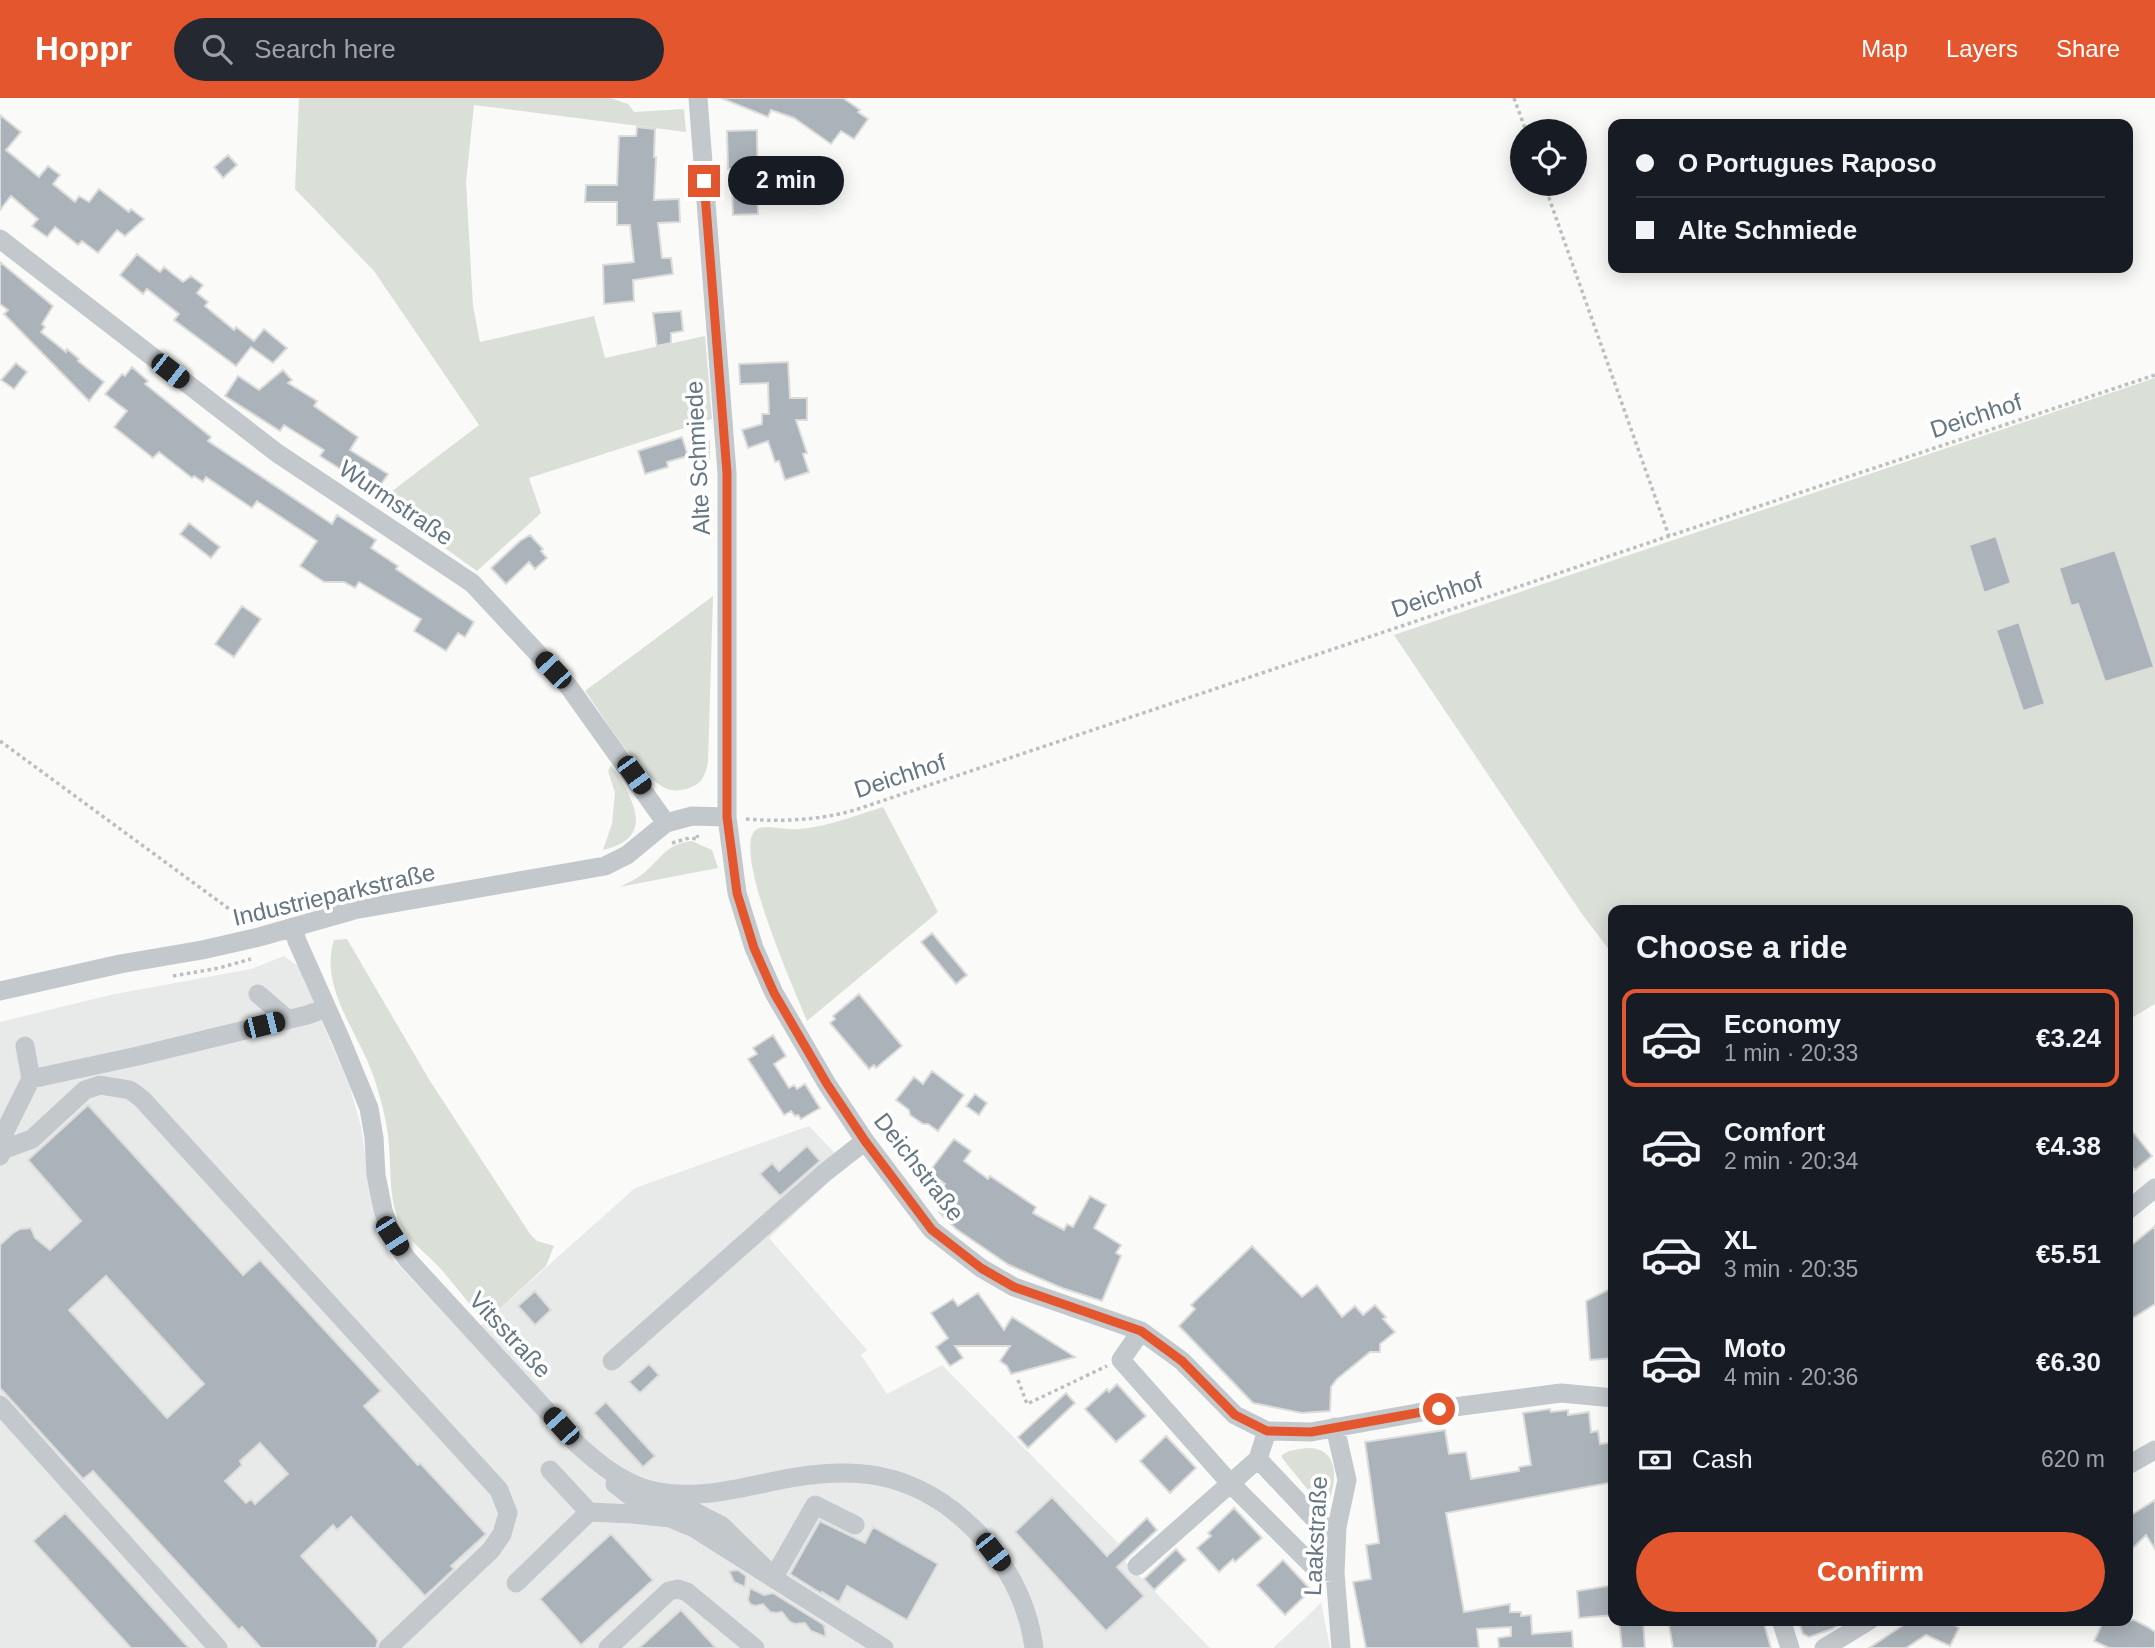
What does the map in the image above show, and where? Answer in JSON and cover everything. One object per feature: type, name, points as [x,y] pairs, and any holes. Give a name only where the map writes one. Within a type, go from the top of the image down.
[{"type":"street","name":"Alte Schmiede","points":[[698,98],[727,473],[727,817]]},
{"type":"street","name":"Wurmstraße","points":[[0,239],[277,453],[472,583],[569,687],[666,823]]},
{"type":"street","points":[[666,823],[692,816],[727,817]]},
{"type":"street","name":"Deichstraße","points":[[727,817],[737,893],[754,948],[774,993],[827,1084],[865,1141],[932,1230],[981,1268],[1014,1287],[1141,1331],[1182,1361],[1235,1415],[1267,1431],[1311,1432],[1439,1409],[1561,1393],[1608,1397]]},
{"type":"street","name":"Industrieparkstraße","points":[[0,991],[120,964],[202,950],[260,946],[293,927],[354,910],[605,866],[627,855],[666,823]]},
{"type":"street","name":"Vitsstraße","points":[[293,927],[369,1108],[376,1175],[383,1210],[392,1236],[407,1259],[578,1445],[601,1467],[625,1480],[647,1489],[674,1494],[705,1495],[802,1475],[835,1472],[868,1474],[919,1488],[943,1501],[965,1520],[1003,1565],[1019,1591],[1034,1648]]},
{"type":"street","points":[[258,994],[287,1019]]},
{"type":"street","points":[[31,1079],[138,1056],[326,1008]]},
{"type":"street","points":[[1,1153],[5,1131],[31,1079],[25,1046]]},
{"type":"street","points":[[1,1153],[32,1139],[85,1090],[100,1085],[130,1090],[142,1099],[499,1490],[508,1513],[502,1534],[491,1550],[388,1648]]},
{"type":"street","points":[[612,1361],[823,1174],[865,1141]]},
{"type":"street","points":[[2133,1206],[2155,1188]]},
{"type":"street","points":[[1141,1331],[1121,1360],[1230,1483],[1317,1570],[1335,1573]]},
{"type":"street","points":[[0,1405],[218,1648]]},
{"type":"street","name":"Laakstraße","points":[[1335,1427],[1348,1480],[1337,1527],[1335,1573],[1341,1648]]},
{"type":"street","points":[[1137,1566],[1258,1459],[1267,1431]]},
{"type":"street","points":[[2133,1462],[2155,1450]]},
{"type":"street","points":[[1258,1459],[1322,1527],[1337,1527]]},
{"type":"street","points":[[601,1467],[616,1486],[637,1501],[689,1509],[722,1526],[774,1577]]},
{"type":"street","points":[[550,1471],[589,1512],[670,1518],[694,1528],[884,1648]]},
{"type":"street","points":[[774,1577],[816,1505],[855,1525]]},
{"type":"street","points":[[516,1583],[589,1512]]},
{"type":"street","points":[[608,1648],[669,1591],[678,1589],[687,1592],[755,1648]]},
{"type":"street","points":[[1783,1626],[1790,1648]]},
{"type":"street","points":[[1824,1648],[1860,1626]]},
{"type":"path","points":[[1514,98],[1522,119]]},
{"type":"path","points":[[1548,196],[1669,536]]},
{"type":"path","name":"Deichhof","points":[[727,817],[788,821],[829,817],[855,810],[2155,375]]},
{"type":"path","points":[[0,741],[257,930],[260,946],[219,968],[167,976]]},
{"type":"path","points":[[664,849],[680,840],[698,839]]},
{"type":"path","points":[[1018,1380],[1027,1404],[1121,1360]]},
{"type":"shaded area","points":[[299,98],[610,98],[628,104],[634,112],[684,109],[686,132],[474,105],[466,182],[473,306],[480,342],[594,316],[605,358],[705,336],[712,419],[529,478],[541,513],[477,571],[379,501],[479,425],[374,271],[295,189]]},
{"type":"shaded area","points":[[2155,378],[2155,1004],[2133,1017],[2133,905],[1608,905],[1608,948],[1394,635]]},
{"type":"shaded area","points":[[713,596],[708,762],[699,783],[683,790],[670,790],[644,771],[585,691]]},
{"type":"shaded area","points":[[611,765],[632,802],[636,815],[635,826],[630,836],[620,844],[603,850],[612,824],[615,793],[608,771]]},
{"type":"shaded area","points":[[883,807],[938,912],[807,1021],[779,953],[758,890],[752,863],[751,841],[757,829],[810,828]]},
{"type":"shaded area","points":[[692,841],[712,850],[718,868],[619,887],[642,874],[670,848]]},
{"type":"shaded area","points":[[347,939],[430,1081],[530,1234],[537,1241],[554,1246],[546,1266],[495,1313],[478,1314],[440,1268],[411,1239],[398,1219],[393,1201],[385,1117],[372,1072],[335,991],[331,957],[334,940]]},
{"type":"shaded area","points":[[284,956],[298,966],[349,1085],[361,1126],[373,1210],[389,1255],[467,1338],[635,1188],[809,1126],[835,1153],[823,1174],[830,1181],[769,1238],[867,1350],[861,1355],[887,1394],[942,1365],[1118,1543],[1113,1549],[1210,1648],[0,1648],[0,1022],[110,995],[251,969]]},
{"type":"shaded area","points":[[1317,1449],[1330,1458],[1334,1482],[1329,1501],[1317,1501],[1282,1458],[1282,1455],[1289,1451]]},
{"type":"shaded area","points":[[1321,1602],[1330,1648],[1273,1648],[1315,1609]]},
{"type":"building","points":[[721,98],[843,98],[868,119],[854,139],[841,131],[831,144],[794,118],[771,110],[768,117]]},
{"type":"building","points":[[0,115],[21,132],[6,150],[39,177],[48,166],[60,175],[53,184],[75,202],[79,196],[89,202],[99,189],[129,212],[131,209],[144,219],[125,236],[117,230],[98,253],[82,241],[78,245],[55,227],[47,237],[32,226],[38,219],[11,196],[0,210]]},
{"type":"building","points":[[637,127],[655,129],[654,200],[679,199],[680,222],[658,223],[662,258],[671,258],[673,274],[633,280],[634,301],[604,304],[603,265],[634,262],[630,225],[617,225],[617,202],[585,202],[586,185],[617,185],[619,136],[636,136]]},
{"type":"building","points":[[757,130],[758,214],[733,215],[727,131]]},
{"type":"building","points":[[228,155],[237,165],[223,178],[214,167]]},
{"type":"building","points":[[137,254],[160,272],[164,267],[183,282],[191,276],[203,285],[197,293],[208,302],[205,306],[234,330],[236,327],[254,341],[264,329],[287,348],[273,363],[251,347],[236,366],[174,320],[179,314],[147,289],[143,294],[120,275]]},
{"type":"building","points":[[0,262],[53,306],[42,324],[45,327],[41,332],[66,352],[67,349],[104,382],[89,401],[4,314],[8,310],[0,304]]},
{"type":"building","points":[[681,311],[683,331],[671,333],[671,343],[657,346],[653,313]]},
{"type":"building","points":[[788,362],[790,398],[807,398],[807,420],[796,420],[807,453],[803,454],[809,472],[785,480],[768,441],[748,448],[742,430],[762,424],[762,414],[769,414],[768,383],[740,384],[739,364]]},
{"type":"building","points":[[16,363],[27,372],[14,389],[1,380]]},
{"type":"building","points":[[132,367],[148,381],[145,384],[211,437],[208,441],[332,524],[337,515],[376,540],[371,548],[398,566],[396,569],[474,622],[465,637],[458,633],[446,651],[414,631],[421,619],[359,582],[355,588],[344,582],[324,582],[300,566],[317,541],[257,501],[252,508],[206,477],[203,482],[194,476],[192,478],[159,452],[153,458],[114,427],[127,411],[105,394],[122,374],[125,376]]},
{"type":"building","points":[[283,370],[292,380],[288,383],[317,401],[314,406],[358,437],[350,450],[388,474],[376,492],[320,456],[324,450],[284,425],[280,431],[225,396],[238,376],[259,390]]},
{"type":"building","points":[[682,437],[688,456],[667,462],[668,467],[645,474],[638,451]]},
{"type":"building","points":[[709,442],[709,459],[697,465],[691,448]]},
{"type":"building","points":[[189,523],[220,547],[211,558],[180,534]]},
{"type":"building","points":[[530,535],[543,549],[541,551],[547,558],[535,569],[529,562],[506,584],[491,568]]},
{"type":"building","points":[[1996,536],[2011,583],[1984,593],[1969,545]]},
{"type":"building","points":[[2115,550],[2154,667],[2105,682],[2078,604],[2071,606],[2059,568]]},
{"type":"building","points":[[242,606],[261,619],[234,657],[215,644]]},
{"type":"building","points":[[2019,622],[2045,704],[2023,711],[1996,630]]},
{"type":"building","points":[[932,933],[967,975],[956,984],[921,942]]},
{"type":"building","points":[[859,994],[902,1046],[876,1068],[874,1065],[869,1069],[830,1023],[835,1019],[833,1016]]},
{"type":"building","points":[[773,1035],[786,1056],[774,1064],[789,1088],[794,1085],[797,1089],[805,1084],[820,1108],[801,1119],[791,1111],[784,1115],[748,1059],[757,1054],[753,1048]]},
{"type":"building","points":[[932,1071],[964,1095],[938,1131],[910,1115],[909,1110],[896,1100],[914,1077],[923,1084]]},
{"type":"building","points":[[975,1094],[987,1103],[979,1115],[966,1106]]},
{"type":"building","points":[[88,1105],[243,1275],[260,1260],[381,1391],[364,1406],[486,1534],[451,1566],[454,1569],[425,1596],[351,1517],[337,1530],[333,1525],[301,1556],[375,1636],[378,1641],[376,1648],[261,1648],[242,1627],[239,1630],[93,1471],[83,1479],[0,1388],[0,1245],[20,1229],[31,1228],[35,1238],[50,1250],[81,1221],[28,1160]],"holes":[[[106,1276],[204,1384],[167,1418],[69,1310]],[[260,1443],[288,1474],[255,1504],[251,1499],[246,1503],[225,1481],[242,1465],[240,1461]]]},
{"type":"building","points":[[2133,1132],[2152,1156],[2135,1170],[2133,1168]]},
{"type":"building","points":[[954,1139],[971,1151],[964,1161],[988,1179],[990,1176],[1036,1207],[1033,1213],[1064,1230],[1067,1224],[1073,1227],[1090,1196],[1106,1205],[1094,1228],[1121,1245],[1116,1253],[1121,1256],[1102,1301],[1062,1288],[1009,1265],[956,1229],[939,1212],[956,1197],[929,1172]]},
{"type":"building","points":[[807,1146],[820,1161],[780,1196],[760,1174],[772,1163],[779,1171]]},
{"type":"building","points":[[2155,1226],[2155,1304],[2133,1318],[2133,1244]]},
{"type":"building","points":[[1252,1246],[1302,1297],[1317,1285],[1342,1317],[1355,1306],[1363,1315],[1375,1305],[1395,1332],[1380,1344],[1380,1352],[1370,1352],[1337,1379],[1331,1387],[1330,1411],[1302,1413],[1253,1403],[1179,1326],[1195,1309],[1191,1305]]},
{"type":"building","points":[[1608,1290],[1608,1358],[1590,1360],[1586,1301]]},
{"type":"building","points":[[535,1291],[551,1310],[535,1325],[518,1306]]},
{"type":"building","points":[[978,1293],[1004,1330],[1012,1317],[1075,1357],[1011,1374],[1007,1366],[1000,1361],[1010,1346],[955,1346],[963,1358],[950,1366],[936,1347],[948,1338],[931,1313],[953,1299],[958,1306]]},
{"type":"building","points":[[649,1364],[659,1375],[640,1393],[629,1382]]},
{"type":"building","points":[[1117,1384],[1146,1416],[1116,1442],[1085,1409],[1107,1389],[1109,1392]]},
{"type":"building","points":[[1066,1393],[1075,1403],[1028,1448],[1018,1437]]},
{"type":"building","points":[[606,1402],[655,1456],[643,1467],[594,1413]]},
{"type":"building","points":[[1550,1409],[1551,1412],[1568,1410],[1568,1415],[1589,1412],[1591,1432],[1598,1431],[1600,1444],[1608,1443],[1608,1483],[1446,1513],[1464,1612],[1510,1604],[1510,1612],[1521,1612],[1521,1616],[1531,1615],[1532,1634],[1572,1631],[1573,1648],[1499,1648],[1498,1638],[1511,1636],[1511,1627],[1477,1629],[1479,1648],[1366,1648],[1353,1582],[1371,1579],[1366,1545],[1379,1543],[1365,1442],[1445,1430],[1449,1454],[1466,1452],[1471,1479],[1519,1471],[1519,1467],[1531,1465],[1523,1413]]},
{"type":"building","points":[[1166,1436],[1196,1468],[1170,1493],[1140,1461]]},
{"type":"building","points":[[1052,1497],[1107,1556],[1147,1518],[1157,1530],[1117,1567],[1144,1596],[1106,1631],[1015,1532]]},
{"type":"building","points":[[2155,1500],[2155,1549],[2146,1535],[2133,1548],[2133,1514]]},
{"type":"building","points":[[1234,1508],[1262,1538],[1219,1572],[1197,1548],[1211,1536],[1208,1533]]},
{"type":"building","points":[[65,1513],[189,1648],[131,1648],[33,1541]]},
{"type":"building","points":[[820,1521],[865,1543],[873,1527],[938,1564],[907,1620],[847,1586],[839,1602],[790,1574]]},
{"type":"building","points":[[611,1534],[653,1580],[581,1645],[540,1599]]},
{"type":"building","points":[[1176,1549],[1186,1560],[1154,1590],[1144,1579]]},
{"type":"building","points":[[1283,1560],[1311,1590],[1285,1615],[1257,1585]]},
{"type":"building","points":[[738,1570],[746,1576],[745,1587],[734,1582],[729,1571]]},
{"type":"building","points":[[1608,1586],[1608,1616],[1579,1618],[1577,1591]]},
{"type":"building","points":[[750,1588],[764,1595],[773,1593],[824,1625],[826,1637],[811,1631],[805,1623],[790,1622],[782,1612],[770,1612],[763,1604],[750,1604]]},
{"type":"building","points":[[681,1610],[716,1648],[639,1648]]},
{"type":"building","points":[[2133,1620],[2155,1632],[2155,1648],[2109,1648],[2094,1641],[2101,1626],[2133,1626]]},
{"type":"building","points":[[1620,1626],[1643,1626],[1645,1648],[1622,1648]]},
{"type":"building","points":[[1669,1626],[1765,1626],[1771,1648],[1673,1648]]},
{"type":"building","points":[[1800,1626],[1837,1626],[1809,1637],[1803,1634]]},
{"type":"building","points":[[1902,1626],[1959,1628],[1950,1646],[1926,1635],[1906,1648],[1869,1648]]},
{"type":"route","points":[[704,181],[727,473],[727,817],[737,893],[754,948],[774,993],[827,1084],[865,1141],[932,1230],[981,1268],[1014,1287],[1141,1331],[1182,1361],[1235,1415],[1267,1431],[1311,1432],[1439,1409]]}]
